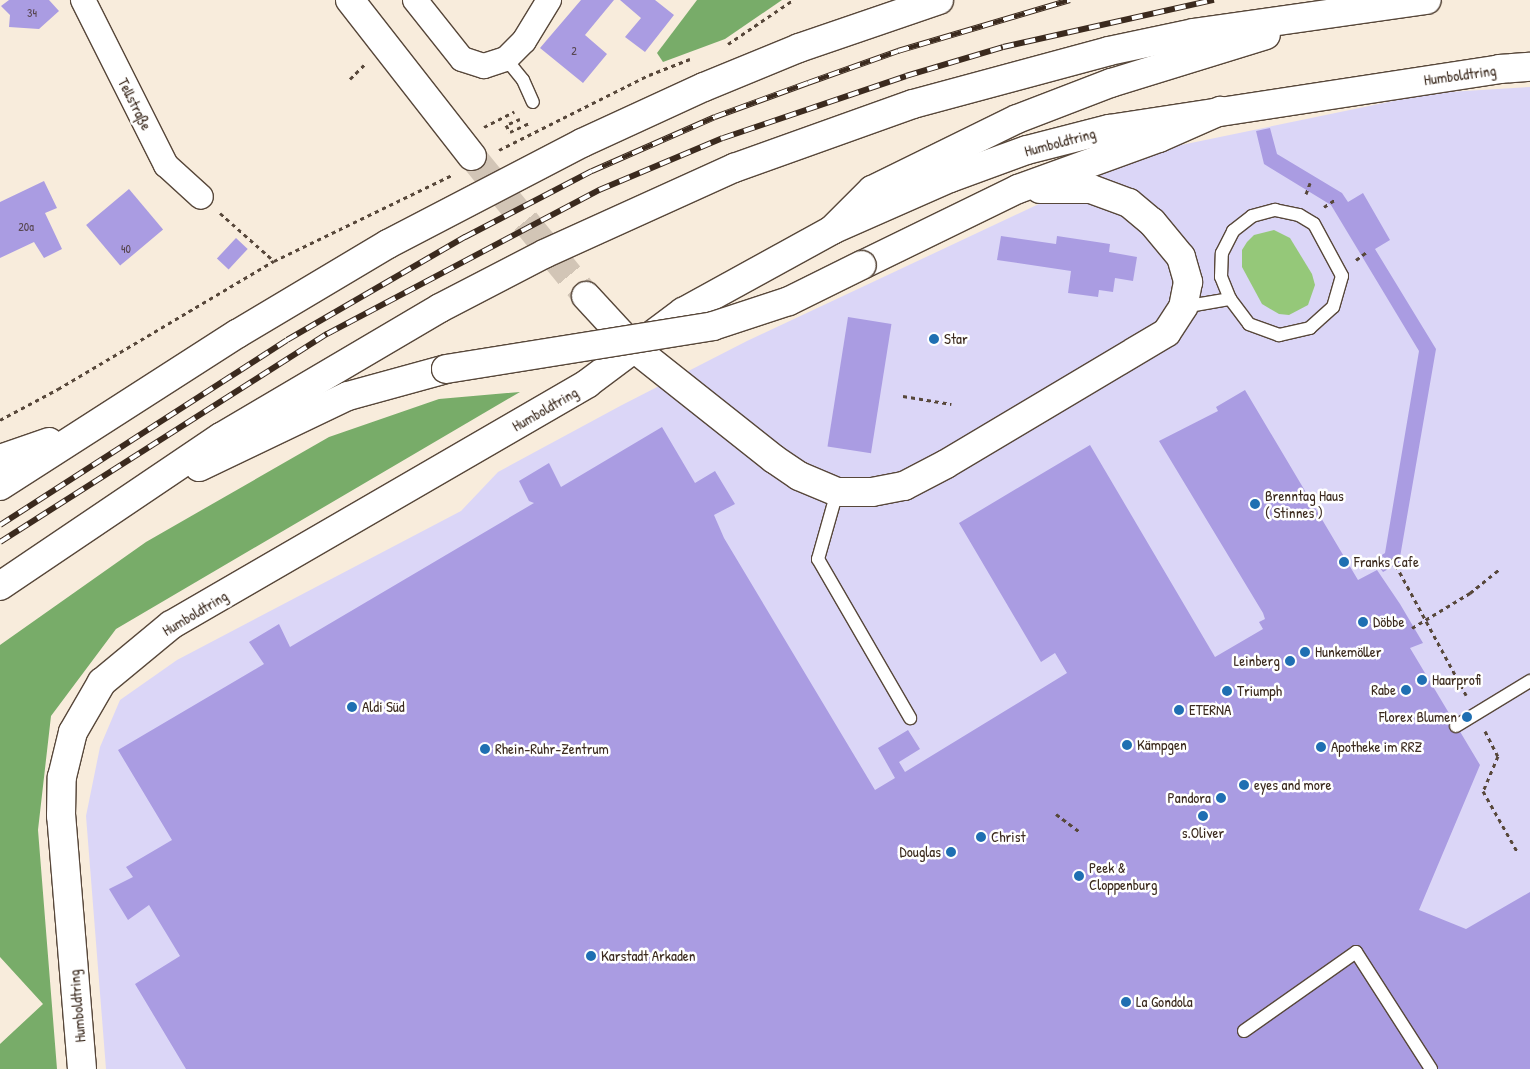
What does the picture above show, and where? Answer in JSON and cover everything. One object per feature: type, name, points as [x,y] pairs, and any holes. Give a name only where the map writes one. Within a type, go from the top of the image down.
[{"type":"main road","points":[[350,0],[470,156]]},
{"type":"main road","points":[[0,486],[237,334],[380,249],[582,143],[704,87],[799,48],[939,0]]},
{"type":"main road","points":[[0,586],[221,437],[440,308],[585,234],[734,168],[904,107],[1011,74],[1194,33],[1337,11],[1427,0]]},
{"type":"main road","points":[[832,230],[872,190],[1017,119],[1111,83],[1198,58],[1337,11]]},
{"type":"main road","name":"Humboldtring","points":[[82,1069],[61,816],[62,777],[73,732],[102,682],[171,625],[588,383],[683,312],[832,230],[950,178],[1020,152],[1109,129],[1499,69],[1530,67]]},
{"type":"main road","points":[[134,496],[348,396],[446,369],[713,326],[789,301],[1018,189],[1159,138],[1220,111]]},
{"type":"main road","points":[[586,296],[634,348],[774,459],[799,476],[837,492],[872,492],[904,486],[946,464],[1167,332],[1183,307],[1188,282],[1181,257],[1152,222],[1130,203],[1091,189],[1018,189]]},
{"type":"main road","points":[[0,459],[88,428]]},
{"type":"street","name":"Tellstraße","points":[[83,0],[166,165],[201,197]]},
{"type":"street","points":[[415,0],[462,59],[484,66],[506,59],[524,41],[549,0]]},
{"type":"lane","points":[[506,59],[523,80],[533,102]]},
{"type":"lane","points":[[1275,210],[1299,215],[1314,224],[1342,276],[1333,307],[1310,328],[1279,335],[1249,324],[1230,299],[1221,277],[1222,261],[1233,231],[1252,216],[1275,210]]},
{"type":"lane","points":[[1183,307],[1230,299]]},
{"type":"lane","points":[[837,492],[818,559],[910,718]]},
{"type":"lane","points":[[1456,726],[1530,682]]},
{"type":"lane","points":[[1244,1031],[1356,952],[1431,1069]]},
{"type":"path","points":[[720,47],[793,0]]},
{"type":"path","points":[[0,420],[58,389],[274,261],[470,156],[693,58]]},
{"type":"path","points":[[470,156],[533,102]]},
{"type":"path","points":[[510,124],[506,125],[510,132],[536,119]]},
{"type":"path","points":[[201,197],[274,261]]},
{"type":"path","points":[[903,396],[951,404]]},
{"type":"path","points":[[1412,628],[1470,593],[1500,569]]},
{"type":"path","points":[[1056,814],[1080,832]]},
{"type":"shaded area","name":"Rhein-Ruhr-Zentrum","points":[[1530,87],[1530,1069],[106,1069],[86,816],[100,747],[120,700],[177,660],[461,511],[498,472],[622,405],[747,341],[1152,151],[1432,93]]},
{"type":"green space","points":[[697,0],[782,0],[725,39],[663,62],[657,53]]},
{"type":"green space","points":[[1274,230],[1290,238],[1312,274],[1315,285],[1308,305],[1289,315],[1279,314],[1262,304],[1242,267],[1242,250],[1247,242],[1254,235]]},
{"type":"green space","points":[[520,392],[116,629],[51,716],[38,830],[57,1069],[0,1069],[0,1044],[43,1004],[0,957],[0,645],[146,542],[329,437],[439,399]]},
{"type":"building","points":[[9,0],[49,0],[59,11],[39,29],[9,27],[10,15],[1,6]]},
{"type":"building","points":[[581,0],[614,0],[585,35],[607,54],[583,83],[540,48]]},
{"type":"building","points":[[620,0],[655,0],[674,15],[645,52],[625,37],[641,18]]},
{"type":"building","points":[[1270,128],[1277,154],[1342,193],[1348,202],[1363,193],[1390,240],[1375,249],[1436,349],[1399,563],[1383,572],[1374,560],[1385,553],[1419,351],[1331,205],[1264,164],[1256,131]]},
{"type":"building","points":[[44,181],[57,208],[45,213],[62,249],[44,258],[34,242],[0,258],[0,202]]},
{"type":"building","points":[[129,189],[163,230],[120,266],[86,225]]},
{"type":"building","points":[[1001,236],[1056,244],[1057,236],[1110,244],[1109,252],[1137,257],[1133,281],[1115,278],[1113,292],[1099,290],[1098,297],[1068,293],[1071,271],[997,260]]},
{"type":"building","points":[[236,238],[248,249],[229,269],[217,258]]},
{"type":"building","points":[[848,317],[891,324],[871,453],[828,446]]},
{"type":"building","name":"Rhein-Ruhr-Zentrum","points":[[1245,390],[1358,580],[1377,570],[1400,604],[1423,643],[1410,648],[1480,765],[1419,910],[1466,929],[1530,892],[1530,1069],[186,1069],[135,984],[180,956],[149,905],[128,920],[109,889],[133,877],[126,867],[172,840],[118,750],[264,664],[249,642],[279,624],[290,647],[534,503],[529,501],[519,481],[549,463],[561,487],[662,427],[695,483],[715,471],[735,504],[714,515],[724,538],[875,790],[895,778],[878,748],[908,730],[920,749],[899,762],[905,772],[1067,673],[1055,653],[1041,662],[959,523],[1090,445],[1215,657],[1263,629],[1259,622],[1265,619],[1263,613],[1159,441],[1218,411],[1216,407]]},
{"type":"tunnel","points":[[472,156],[586,296]]},
{"type":"railway","points":[[0,525],[287,340],[465,237],[592,171],[715,117],[808,83],[898,51],[1070,0]]},
{"type":"railway","points":[[0,542],[327,334],[599,190],[723,138],[906,76],[1003,47],[1214,0]]},
{"type":"place","name":"Star","points":[[934,339]]},
{"type":"place","name":"Brenntag Haus ( Stinnes )","points":[[1255,504]]},
{"type":"place","name":"Franks Cafe","points":[[1344,562]]},
{"type":"place","name":"Döbbe","points":[[1363,622]]},
{"type":"place","name":"Hunkemöller","points":[[1305,652]]},
{"type":"place","name":"Leinberg","points":[[1290,661]]},
{"type":"place","name":"Haarprofi","points":[[1422,680]]},
{"type":"place","name":"Rabe","points":[[1406,690]]},
{"type":"place","name":"Triumph","points":[[1227,691]]},
{"type":"place","name":"Aldi Süd","points":[[352,707]]},
{"type":"place","name":"ETERNA","points":[[1179,710]]},
{"type":"place","name":"Florex Blumen","points":[[1467,717]]},
{"type":"place","name":"Kämpgen","points":[[1127,745]]},
{"type":"place","name":"Apotheke im RRZ","points":[[1321,747]]},
{"type":"place","name":"Rhein-Ruhr-Zentrum","points":[[485,749]]},
{"type":"place","name":"eyes and more","points":[[1244,785]]},
{"type":"place","name":"Pandora","points":[[1221,798]]},
{"type":"place","name":"s.Oliver","points":[[1203,816]]},
{"type":"place","name":"Christ","points":[[981,837]]},
{"type":"place","name":"Douglas","points":[[951,852]]},
{"type":"place","name":"Peek & Cloppenburg","points":[[1079,876]]},
{"type":"place","name":"Karstadt Arkaden","points":[[591,956]]},
{"type":"place","name":"La Gondola","points":[[1126,1002]]}]
